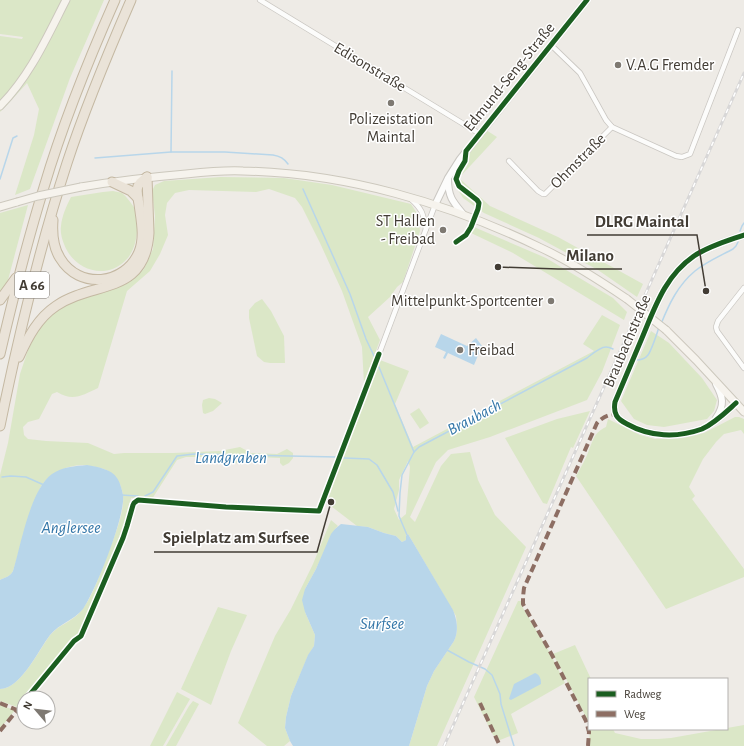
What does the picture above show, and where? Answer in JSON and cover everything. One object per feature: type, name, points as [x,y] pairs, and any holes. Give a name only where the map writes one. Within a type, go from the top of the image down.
[{"type":"highway","name":"A 66","points":[[0,354],[19,274],[44,186],[84,74],[115,0]]},
{"type":"highway","name":"A 66","points":[[0,426],[41,250],[55,201],[99,77],[131,0]]},
{"type":"highway","points":[[55,201],[53,233],[54,242],[60,258],[66,266],[75,273],[86,278],[96,280],[108,279],[122,273],[130,266],[141,248],[142,234],[138,186],[147,177]]},
{"type":"highway","points":[[12,370],[34,328],[51,309],[78,295],[125,279],[134,272],[140,264],[149,242],[147,177]]},
{"type":"highway","points":[[112,182],[131,190],[138,198]]},
{"type":"highway","points":[[0,300],[19,274]]},
{"type":"main road","points":[[0,106],[18,86],[66,0]]},
{"type":"main road","points":[[0,208],[38,196],[81,187],[147,177],[225,171],[300,174],[360,185],[408,197],[465,216],[546,250],[575,266],[627,299],[666,330],[713,377],[744,412]]},
{"type":"street","name":"Edisonstraße","points":[[260,0],[480,134]]},
{"type":"street","name":"Edmund-Seng-Straße","points":[[379,354],[435,205],[448,178],[460,159],[587,0]]},
{"type":"street","points":[[551,45],[580,73],[606,120],[612,127],[669,153],[679,157],[684,157],[690,154],[738,30]]},
{"type":"street","name":"Ohmstraße","points":[[510,161],[538,191],[545,194],[612,127]]},
{"type":"street","points":[[448,178],[448,189],[451,198],[465,216]]},
{"type":"street","points":[[408,197],[418,206],[421,211],[426,228]]},
{"type":"street","name":"Braubachstraße","points":[[736,403],[726,413],[703,428],[681,434],[666,435],[642,431],[623,422],[616,416],[614,410],[618,396],[659,298],[670,279],[684,264],[699,253],[708,248],[744,235]]},
{"type":"street","points":[[744,288],[718,321],[716,327],[717,331],[744,368]]},
{"type":"street","points":[[712,423],[719,413],[722,400],[721,393],[713,377]]},
{"type":"green space","points":[[0,0],[62,0],[27,66],[0,101],[0,36],[22,39],[23,37],[0,34]]},
{"type":"green space","points":[[69,0],[104,0],[70,78],[30,189],[15,195],[34,135],[39,109],[27,83],[0,112],[0,109]]},
{"type":"green space","points":[[486,130],[497,137],[459,178],[490,206],[558,237],[643,284],[637,297],[598,270],[539,238],[484,213],[463,198],[455,185],[455,176]]},
{"type":"green space","points":[[221,177],[284,178],[332,185],[411,204],[418,215],[420,231],[403,282],[397,287],[390,297],[368,317],[380,340],[364,384],[362,347],[342,291],[302,207],[295,198],[269,189],[256,192],[189,190],[175,193],[167,203],[165,215],[168,235],[160,254],[150,271],[127,291],[98,388],[88,393],[73,397],[68,397],[57,392],[52,394],[39,419],[28,422],[23,427],[24,435],[28,439],[88,443],[114,454],[220,451],[240,447],[251,453],[277,454],[287,449],[293,453],[293,458],[289,463],[283,466],[280,463],[280,458],[252,457],[242,462],[233,464],[220,457],[186,457],[177,460],[152,499],[131,498],[121,536],[83,626],[79,633],[31,690],[16,690],[16,707],[0,701],[0,689],[15,683],[28,669],[51,634],[75,617],[82,610],[95,587],[113,540],[122,512],[123,503],[123,494],[120,484],[111,473],[102,468],[79,465],[60,470],[50,476],[41,486],[29,516],[13,571],[9,576],[0,580],[0,475],[8,443],[20,374],[29,347],[51,313],[76,299],[126,284],[144,269],[153,249],[155,216],[152,191],[155,185],[164,181]]},
{"type":"green space","points":[[113,191],[124,194],[135,210],[137,219],[136,242],[129,257],[117,267],[99,271],[90,269],[82,266],[68,253],[61,231],[63,215],[71,197]]},
{"type":"green space","points":[[28,205],[8,280],[0,293],[0,213]]},
{"type":"green space","points":[[474,227],[546,258],[613,298],[627,312],[624,320],[513,253],[471,233]]},
{"type":"green space","points":[[262,299],[271,311],[284,336],[285,363],[264,362],[257,356],[249,318],[249,310],[255,303]]},
{"type":"green space","points":[[602,315],[620,325],[602,372],[587,400],[490,437],[448,450],[436,462],[410,517],[415,522],[441,466],[451,454],[470,452],[478,480],[495,515],[526,547],[437,746],[409,746],[427,686],[434,671],[454,641],[457,629],[456,616],[408,534],[406,536],[406,540],[402,542],[396,536],[368,527],[357,526],[327,503],[338,469],[380,360],[409,371],[395,404],[413,447],[594,351],[583,344]],"holes":[[[408,461],[410,467],[406,514],[399,520],[394,509],[399,490],[399,480]]]},
{"type":"green space","points":[[651,331],[669,343],[702,378],[717,400],[714,411],[707,419],[664,427],[647,425],[634,419],[621,401]]},
{"type":"green space","points":[[209,398],[215,399],[222,403],[213,411],[205,414],[203,413],[203,400]]},
{"type":"green space","points":[[419,408],[429,423],[420,429],[410,414]]},
{"type":"green space","points":[[590,411],[573,448],[571,447],[547,504],[543,503],[505,438],[557,419]]},
{"type":"green space","points":[[735,417],[744,419],[744,434],[741,430],[724,434],[703,459],[689,487],[695,496],[692,499],[744,569],[744,577],[666,609],[576,476],[585,460],[595,436],[599,431],[606,427],[608,419],[640,435],[655,439],[704,433]]},
{"type":"green space","points":[[331,520],[338,526],[335,529],[305,589],[305,612],[315,635],[314,646],[308,656],[291,696],[285,728],[290,741],[284,746],[267,746],[238,723],[275,636],[291,609],[313,564]]},
{"type":"green space","points":[[518,601],[521,601],[523,608],[550,653],[565,683],[511,714],[518,733],[500,740],[493,735],[474,697]]},
{"type":"green space","points":[[218,607],[247,615],[231,651],[211,705],[181,689]]},
{"type":"green space","points":[[575,645],[591,678],[588,678],[588,722],[587,719],[553,654]]},
{"type":"green space","points":[[177,692],[190,699],[163,746],[150,746]]},
{"type":"green space","points":[[193,701],[199,704],[176,746],[166,746],[189,706]]},
{"type":"green space","points":[[0,705],[15,710],[0,729]]},
{"type":"green space","points":[[744,725],[744,746],[589,746],[590,730],[614,730],[615,733],[641,739],[658,739],[716,730],[728,730],[728,728]]},
{"type":"water","name":"Freibad","points":[[441,334],[467,346],[476,338],[482,346],[474,365],[448,353],[445,359],[443,358],[446,352],[435,347]]},
{"type":"water","name":"Anglersee","points":[[87,465],[112,472],[120,484],[123,495],[123,505],[120,519],[109,553],[95,587],[83,609],[50,635],[29,667],[15,683],[0,689],[0,580],[9,576],[13,571],[27,519],[32,505],[44,482],[52,474],[64,468]]},
{"type":"water","name":"Surfsee","points":[[341,524],[368,527],[396,536],[402,542],[406,540],[406,536],[408,534],[453,610],[457,626],[456,637],[434,671],[427,686],[409,746],[293,746],[285,728],[291,696],[308,655],[314,646],[315,635],[305,612],[302,600],[305,589],[316,569],[331,534]]},
{"type":"water","points":[[535,673],[540,677],[541,684],[511,700],[509,699],[514,684]]},
{"type":"waterway","points":[[172,71],[171,152],[225,152],[273,155],[282,158],[288,164]]},
{"type":"waterway","points":[[0,179],[13,138],[17,136]]},
{"type":"waterway","points":[[95,158],[171,152]]},
{"type":"waterway","points":[[303,189],[350,294],[366,339],[375,358]]},
{"type":"waterway","name":"Braubach","points":[[740,231],[744,223]]},
{"type":"waterway","name":"Braubach","points":[[661,324],[675,295],[689,276],[713,259],[733,249],[738,242]]},
{"type":"waterway","name":"Braubach","points":[[636,360],[642,359],[648,355],[659,327]]},
{"type":"waterway","name":"Braubach","points":[[407,535],[399,516],[402,475],[414,452],[419,447],[587,358],[599,349],[604,347],[613,349]]},
{"type":"waterway","points":[[379,367],[414,452]]},
{"type":"waterway","name":"Landgraben","points":[[145,496],[153,492],[177,456],[194,454],[337,457]]},
{"type":"waterway","name":"Landgraben","points":[[344,458],[369,459],[377,465],[393,492],[398,511]]},
{"type":"waterway","name":"Landgraben","points":[[2,477],[26,477],[44,485]]},
{"type":"waterway","name":"Landgraben","points":[[121,495],[138,496]]},
{"type":"waterway","name":"Braubach","points":[[447,650],[485,669],[492,675],[500,694],[501,704],[514,746]]},
{"type":"railway","points":[[444,746],[744,73]]},
{"type":"marked path","points":[[588,728],[586,721],[552,655],[523,604],[523,597],[524,588],[597,423],[601,419],[615,414]]},
{"type":"marked path","points":[[0,703],[16,710]]},
{"type":"marked path","points":[[480,703],[500,746]]},
{"type":"marked path","points":[[0,731],[16,712]]},
{"type":"marked path","points":[[588,730],[588,746]]},
{"type":"cycle path","points":[[456,242],[466,235],[471,227],[479,203],[459,186],[456,179],[465,161],[466,151],[587,0]]},
{"type":"cycle path","points":[[736,403],[707,427],[693,432],[673,435],[645,432],[627,424],[616,416],[615,413],[615,402],[652,315],[662,293],[675,273],[700,252],[744,235]]},
{"type":"cycle path","points":[[34,690],[74,641],[81,636],[123,538],[133,505],[138,500],[226,507],[319,511],[379,354]]},
{"type":"place","name":"V.A.G Fremder","points":[[618,65]]},
{"type":"place","name":"Polizeistation Maintal","points":[[391,103]]},
{"type":"place","name":"ST Hallen - Freibad","points":[[443,230]]},
{"type":"place","name":"Milano","points":[[498,267]]},
{"type":"place","name":"DLRG Maintal","points":[[706,291]]},
{"type":"place","name":"Mittelpunkt-Sportcenter","points":[[551,301]]},
{"type":"place","name":"Freibad","points":[[460,350]]},
{"type":"place","name":"Spielplatz am Surfsee","points":[[331,502]]}]
